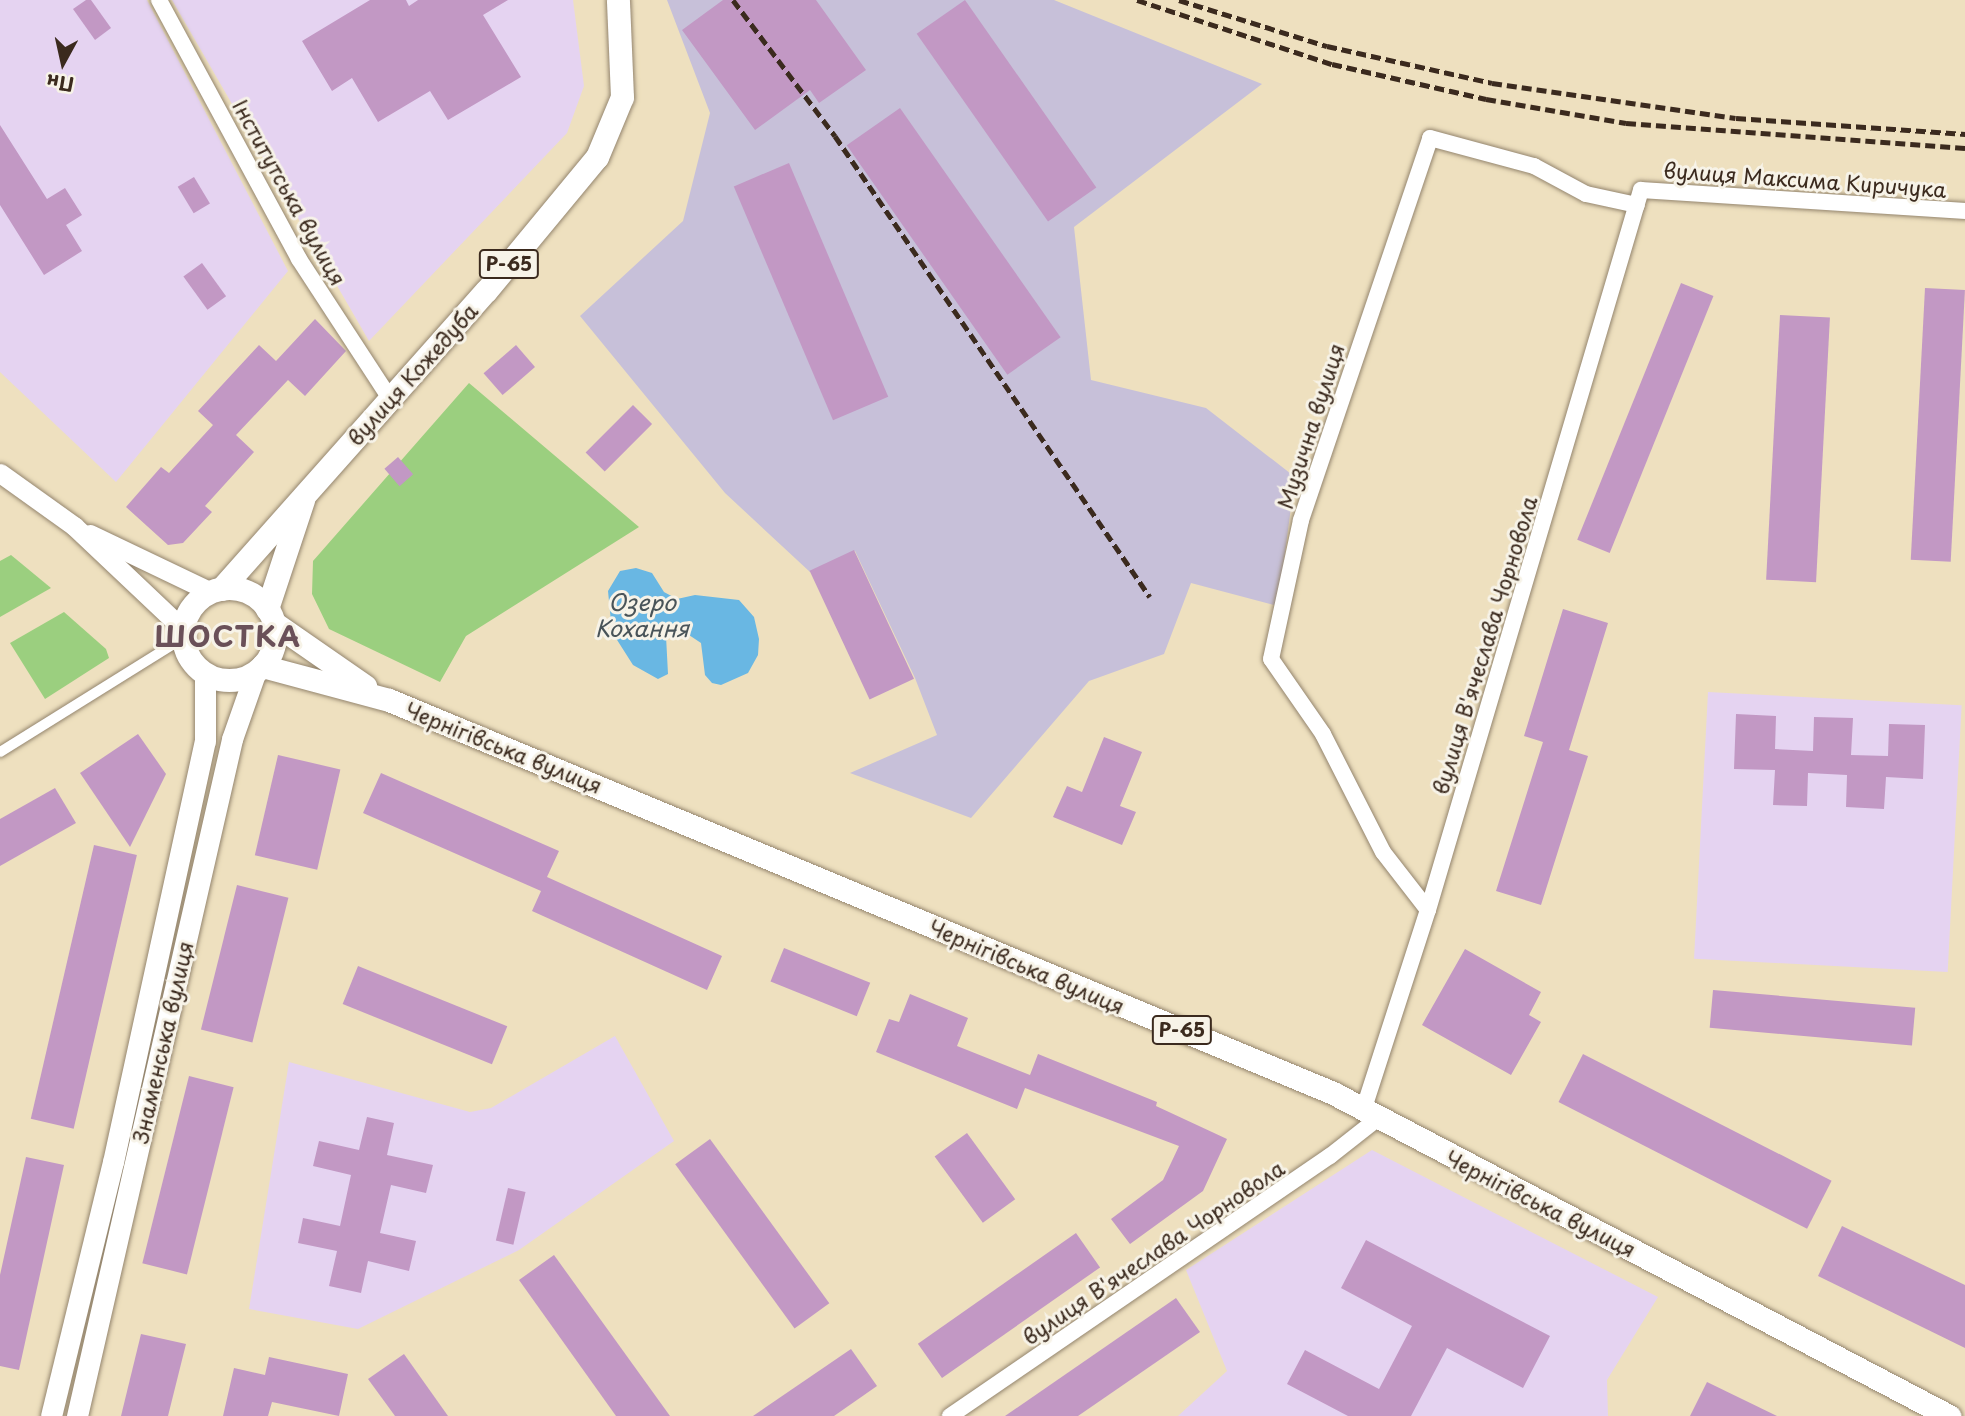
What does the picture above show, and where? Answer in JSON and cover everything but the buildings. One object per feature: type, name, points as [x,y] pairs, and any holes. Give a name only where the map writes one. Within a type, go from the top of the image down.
[{"type":"main road","name":"вулиця Кожедуба","points":[[216,590],[308,487],[391,400],[597,157],[622,97],[618,0]]},
{"type":"main road","name":"вулиця Кожедуба","points":[[270,616],[308,487]]},
{"type":"main road","name":"Р-65","points":[[183,634],[189,611],[216,590],[247,592],[270,616],[273,646],[259,668],[231,680],[205,673]]},
{"type":"main road","name":"Чернігівська вулиця","points":[[270,616],[389,700]]},
{"type":"main road","points":[[183,634],[190,659],[205,673]]},
{"type":"main road","name":"Чернігівська вулиця","points":[[259,668],[389,700],[1333,1093],[1370,1115],[1949,1416]]},
{"type":"main road","name":"Знаменська вулиця","points":[[77,1416],[232,739],[259,668]]},
{"type":"main road","name":"Знаменська вулиця","points":[[51,1416],[113,1162],[205,741],[205,673]]},
{"type":"street","name":"Інститутська вулиця","points":[[159,0],[299,259],[391,400]]},
{"type":"street","name":"Музична вулиця","points":[[1428,910],[1383,852],[1323,734],[1272,659],[1301,520],[1430,138],[1534,166],[1586,194],[1639,197]]},
{"type":"street","name":"вулиця Максима Киричука","points":[[1639,197],[1965,211]]},
{"type":"street","name":"вулиця В'ячеслава Чорновола","points":[[950,1416],[1330,1156],[1370,1115],[1639,197]]},
{"type":"street","points":[[0,473],[74,526],[183,634],[0,752]]},
{"type":"street","points":[[74,526],[216,590]]},
{"type":"shaded area","points":[[0,0],[147,0],[288,271],[116,482],[0,372]]},
{"type":"shaded area","points":[[172,0],[573,0],[584,86],[567,133],[369,341]]},
{"type":"shaded area","points":[[667,0],[1054,0],[1262,84],[1074,227],[1091,380],[1206,408],[1295,477],[1278,606],[1191,583],[1164,654],[1089,681],[971,818],[850,773],[937,735],[915,678],[855,551],[810,572],[725,493],[580,316],[683,221],[710,113]]},
{"type":"shaded area","points":[[1708,692],[1962,705],[1948,972],[1694,959]]},
{"type":"shaded area","points":[[615,1036],[674,1141],[519,1250],[358,1329],[249,1309],[289,1062],[470,1112],[491,1108]]},
{"type":"shaded area","points":[[1372,1150],[1658,1297],[1607,1380],[1608,1416],[1178,1416],[1227,1371],[1186,1270]]},
{"type":"green space","points":[[469,383],[639,527],[466,636],[440,682],[329,629],[312,594],[313,561]]},
{"type":"green space","points":[[11,555],[51,588],[0,617],[0,561]]},
{"type":"green space","points":[[64,612],[106,649],[109,658],[45,699],[10,643]]},
{"type":"water","name":"Озеро Кохання","points":[[636,568],[652,573],[664,592],[677,599],[695,595],[739,600],[754,617],[759,639],[758,655],[748,673],[721,685],[712,683],[705,675],[701,643],[686,633],[666,636],[668,674],[658,679],[633,665],[612,632],[608,591],[620,571]]},
{"type":"railway","points":[[733,0],[835,136],[1150,597]]},
{"type":"railway","points":[[1137,0],[1332,64],[1486,99],[1626,123],[1965,148]]},
{"type":"railway","points":[[1179,0],[1327,46],[1492,83],[1736,118],[1965,134]]},
{"type":"district","name":"ШОСТКА","points":[[228,636]]}]
